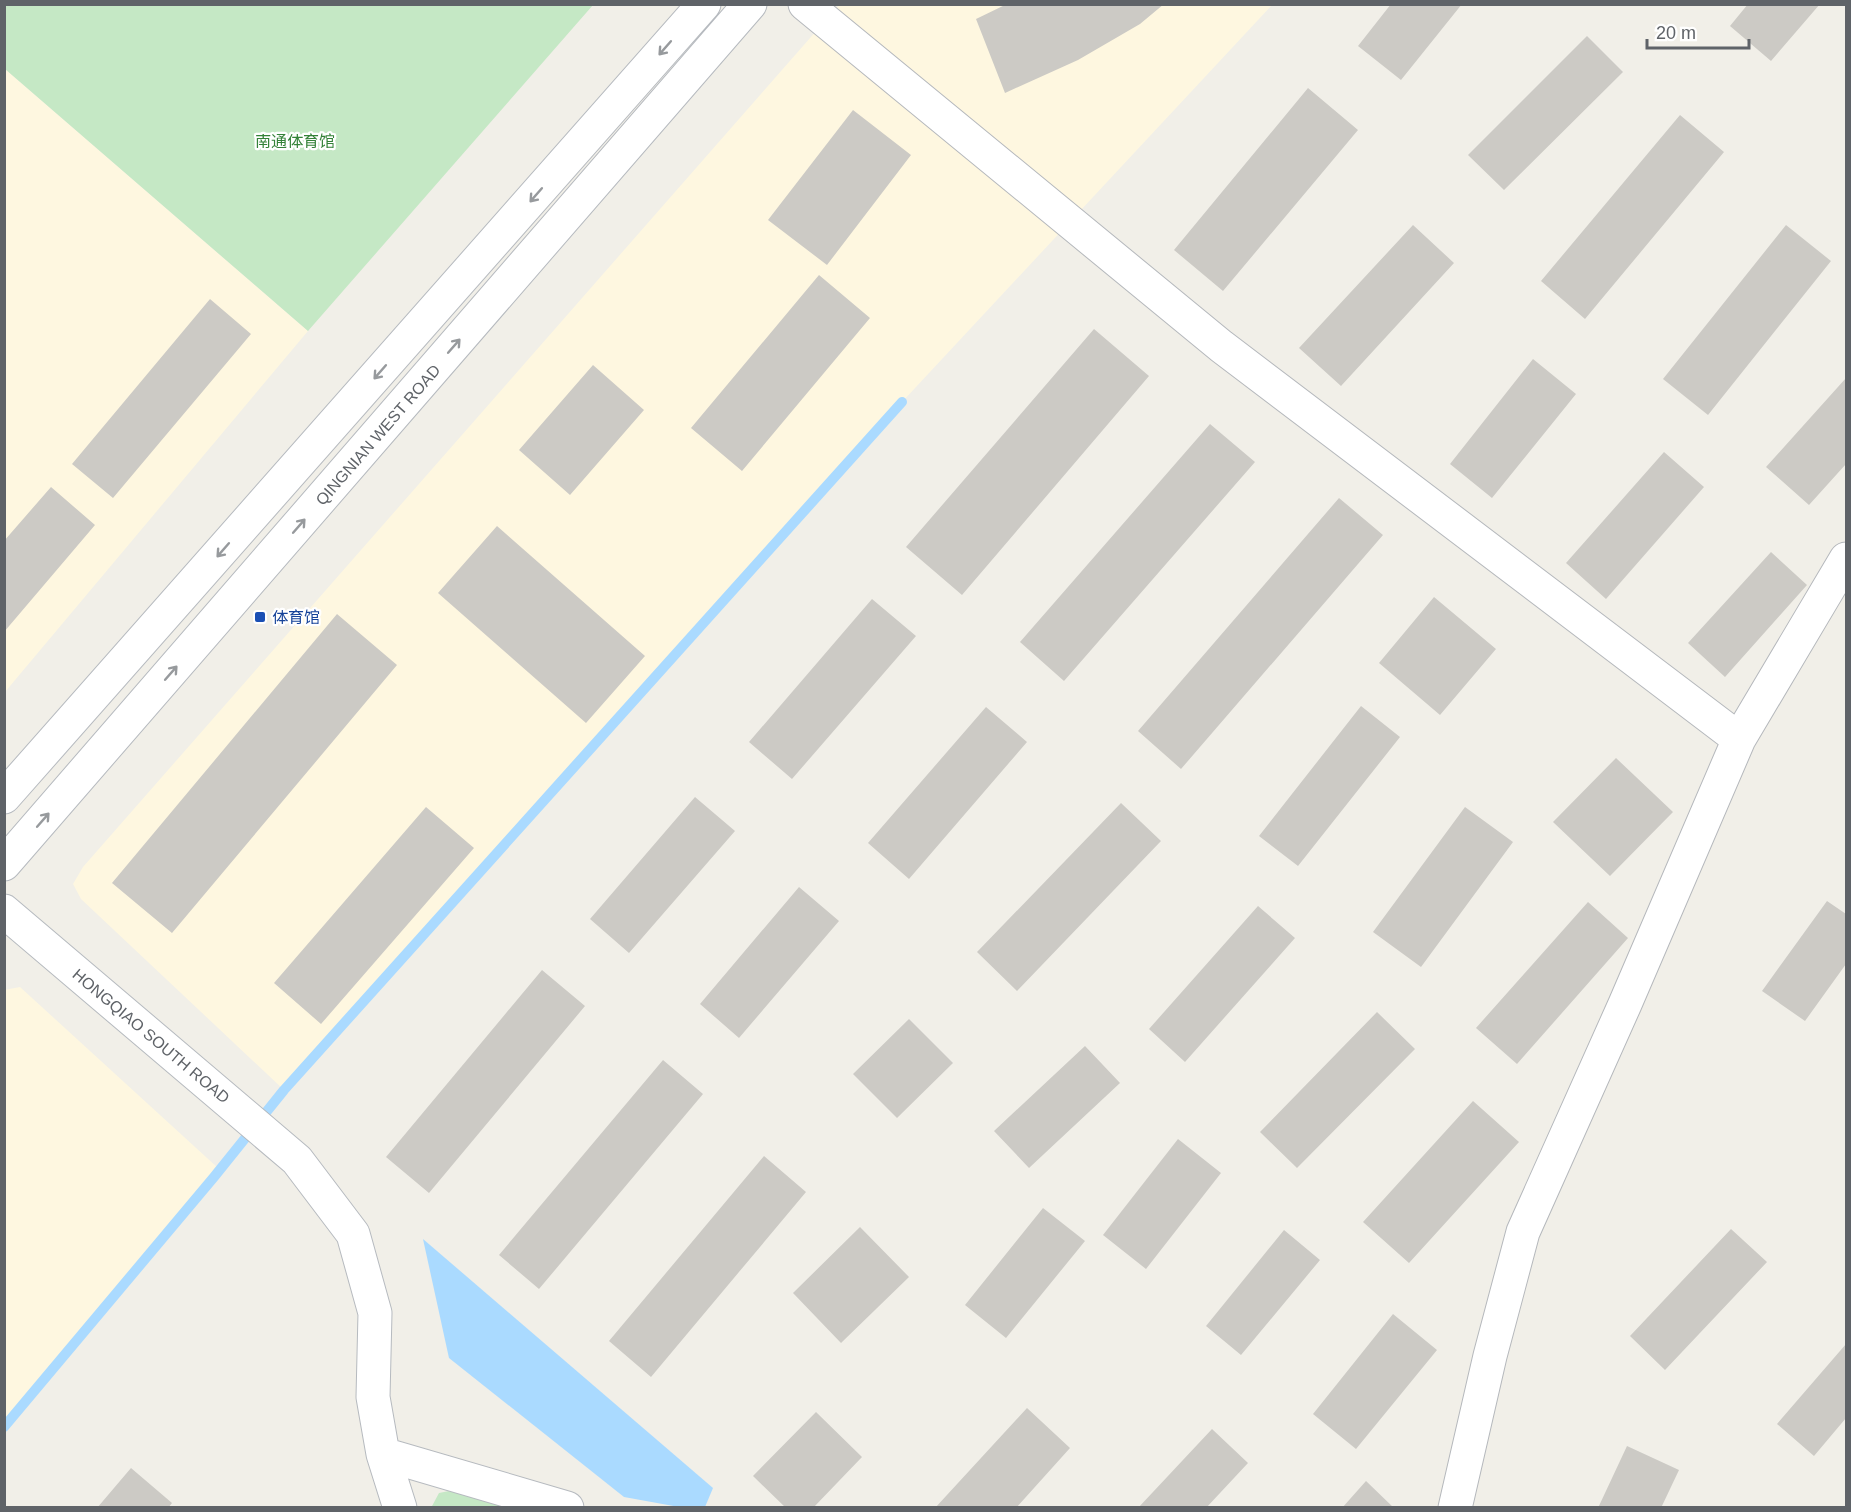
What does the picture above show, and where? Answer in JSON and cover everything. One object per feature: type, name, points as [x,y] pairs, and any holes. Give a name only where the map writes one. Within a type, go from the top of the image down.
[{"type":"street","points":[[4,797],[704,4]]},
{"type":"street","name":"QINGNIAN WEST ROAD","points":[[4,864],[750,4]]},
{"type":"street","points":[[805,4],[1221,346],[1739,739]]},
{"type":"street","points":[[1455,1508],[1490,1356],[1523,1232],[1630,994],[1739,739],[1846,559]]},
{"type":"street","name":"HONGQIAO SOUTH ROAD","points":[[4,911],[297,1160],[353,1234],[375,1313],[373,1397],[383,1454],[400,1508]]},
{"type":"street","points":[[383,1454],[567,1508]]},
{"type":"shaded area","points":[[839,5],[1272,5],[902,402],[284,1090],[81,899],[73,884],[83,867]]},
{"type":"shaded area","points":[[5,69],[308,331],[5,692]]},
{"type":"shaded area","points":[[20,987],[218,1168],[5,1420],[4,990]]},
{"type":"green space","name":"南通体育馆","points":[[5,4],[593,5],[308,331],[5,69]]},
{"type":"green space","points":[[449,1491],[524,1508],[431,1508],[439,1493]]},
{"type":"water","points":[[423,1239],[713,1488],[705,1507],[679,1507],[624,1497],[449,1358]]},
{"type":"building","points":[[1007,4],[1164,4],[1140,24],[1078,60],[1005,93],[976,19]]},
{"type":"building","points":[[1391,4],[1462,4],[1401,80],[1358,46]]},
{"type":"building","points":[[1748,4],[1820,4],[1771,61],[1730,26]]},
{"type":"building","points":[[1587,36],[1623,72],[1504,190],[1468,155]]},
{"type":"building","points":[[1308,88],[1358,130],[1223,291],[1174,250]]},
{"type":"building","points":[[853,110],[911,155],[827,265],[768,220]]},
{"type":"building","points":[[1680,115],[1724,152],[1585,319],[1541,281]]},
{"type":"building","points":[[1413,225],[1454,263],[1341,386],[1299,348]]},
{"type":"building","points":[[1786,225],[1831,261],[1708,415],[1663,379]]},
{"type":"building","points":[[819,275],[870,318],[742,471],[691,428]]},
{"type":"building","points":[[210,299],[251,334],[113,498],[72,464]]},
{"type":"building","points":[[1094,329],[1149,376],[962,595],[906,547]]},
{"type":"building","points":[[1533,359],[1576,394],[1492,498],[1450,464]]},
{"type":"building","points":[[593,365],[644,410],[570,495],[519,450]]},
{"type":"building","points":[[1846,378],[1846,464],[1809,505],[1766,467]]},
{"type":"building","points":[[1210,424],[1255,462],[1064,681],[1020,642]]},
{"type":"building","points":[[1664,452],[1704,487],[1606,599],[1566,563]]},
{"type":"building","points":[[51,487],[95,525],[4,632],[4,541]]},
{"type":"building","points":[[1339,498],[1383,535],[1181,769],[1138,731]]},
{"type":"building","points":[[497,526],[645,656],[586,723],[438,593]]},
{"type":"building","points":[[1771,552],[1807,585],[1725,677],[1688,643]]},
{"type":"building","points":[[1434,597],[1496,649],[1440,715],[1379,663]]},
{"type":"building","points":[[872,599],[916,636],[792,779],[749,742]]},
{"type":"building","points":[[337,614],[397,665],[172,933],[112,883]]},
{"type":"building","points":[[1361,706],[1400,737],[1298,866],[1259,836]]},
{"type":"building","points":[[986,707],[1027,742],[909,879],[868,843]]},
{"type":"building","points":[[1616,758],[1673,812],[1610,876],[1553,822]]},
{"type":"building","points":[[695,797],[735,831],[629,953],[590,919]]},
{"type":"building","points":[[1121,803],[1161,841],[1017,991],[977,952]]},
{"type":"building","points":[[426,807],[474,848],[321,1024],[274,983]]},
{"type":"building","points":[[1465,807],[1513,842],[1421,967],[1373,932]]},
{"type":"building","points":[[799,887],[839,921],[739,1038],[700,1004]]},
{"type":"building","points":[[1827,901],[1846,914],[1846,964],[1805,1021],[1762,991]]},
{"type":"building","points":[[1588,902],[1628,938],[1517,1064],[1476,1028]]},
{"type":"building","points":[[1258,906],[1295,938],[1185,1062],[1149,1029]]},
{"type":"building","points":[[542,970],[585,1006],[429,1193],[386,1157]]},
{"type":"building","points":[[1377,1012],[1415,1049],[1297,1168],[1260,1132]]},
{"type":"building","points":[[909,1019],[953,1063],[897,1118],[853,1074]]},
{"type":"building","points":[[1085,1046],[1120,1083],[1029,1168],[994,1131]]},
{"type":"building","points":[[663,1060],[703,1094],[539,1289],[499,1255]]},
{"type":"building","points":[[1473,1101],[1519,1142],[1409,1263],[1363,1222]]},
{"type":"building","points":[[1178,1139],[1221,1173],[1146,1269],[1103,1235]]},
{"type":"building","points":[[764,1156],[806,1192],[651,1377],[609,1341]]},
{"type":"building","points":[[1043,1208],[1085,1241],[1006,1338],[965,1305]]},
{"type":"building","points":[[860,1227],[909,1277],[841,1343],[793,1293]]},
{"type":"building","points":[[1731,1229],[1767,1262],[1665,1370],[1630,1336]]},
{"type":"building","points":[[1284,1230],[1320,1260],[1241,1355],[1206,1326]]},
{"type":"building","points":[[1393,1314],[1437,1350],[1356,1449],[1313,1414]]},
{"type":"building","points":[[1846,1344],[1846,1418],[1814,1456],[1777,1424]]},
{"type":"building","points":[[1027,1408],[1070,1448],[1016,1508],[935,1508]]},
{"type":"building","points":[[816,1412],[862,1457],[813,1508],[786,1508],[753,1476]]},
{"type":"building","points":[[1212,1429],[1248,1463],[1206,1508],[1138,1508]]},
{"type":"building","points":[[1627,1446],[1679,1470],[1661,1508],[1598,1508]]},
{"type":"building","points":[[131,1468],[172,1503],[168,1508],[97,1508]]},
{"type":"building","points":[[1366,1481],[1394,1508],[1342,1508]]},
{"type":"waterway","points":[[4,1427],[284,1090],[902,402]]},
{"type":"place","name":"体育馆","points":[[260,617]]}]
